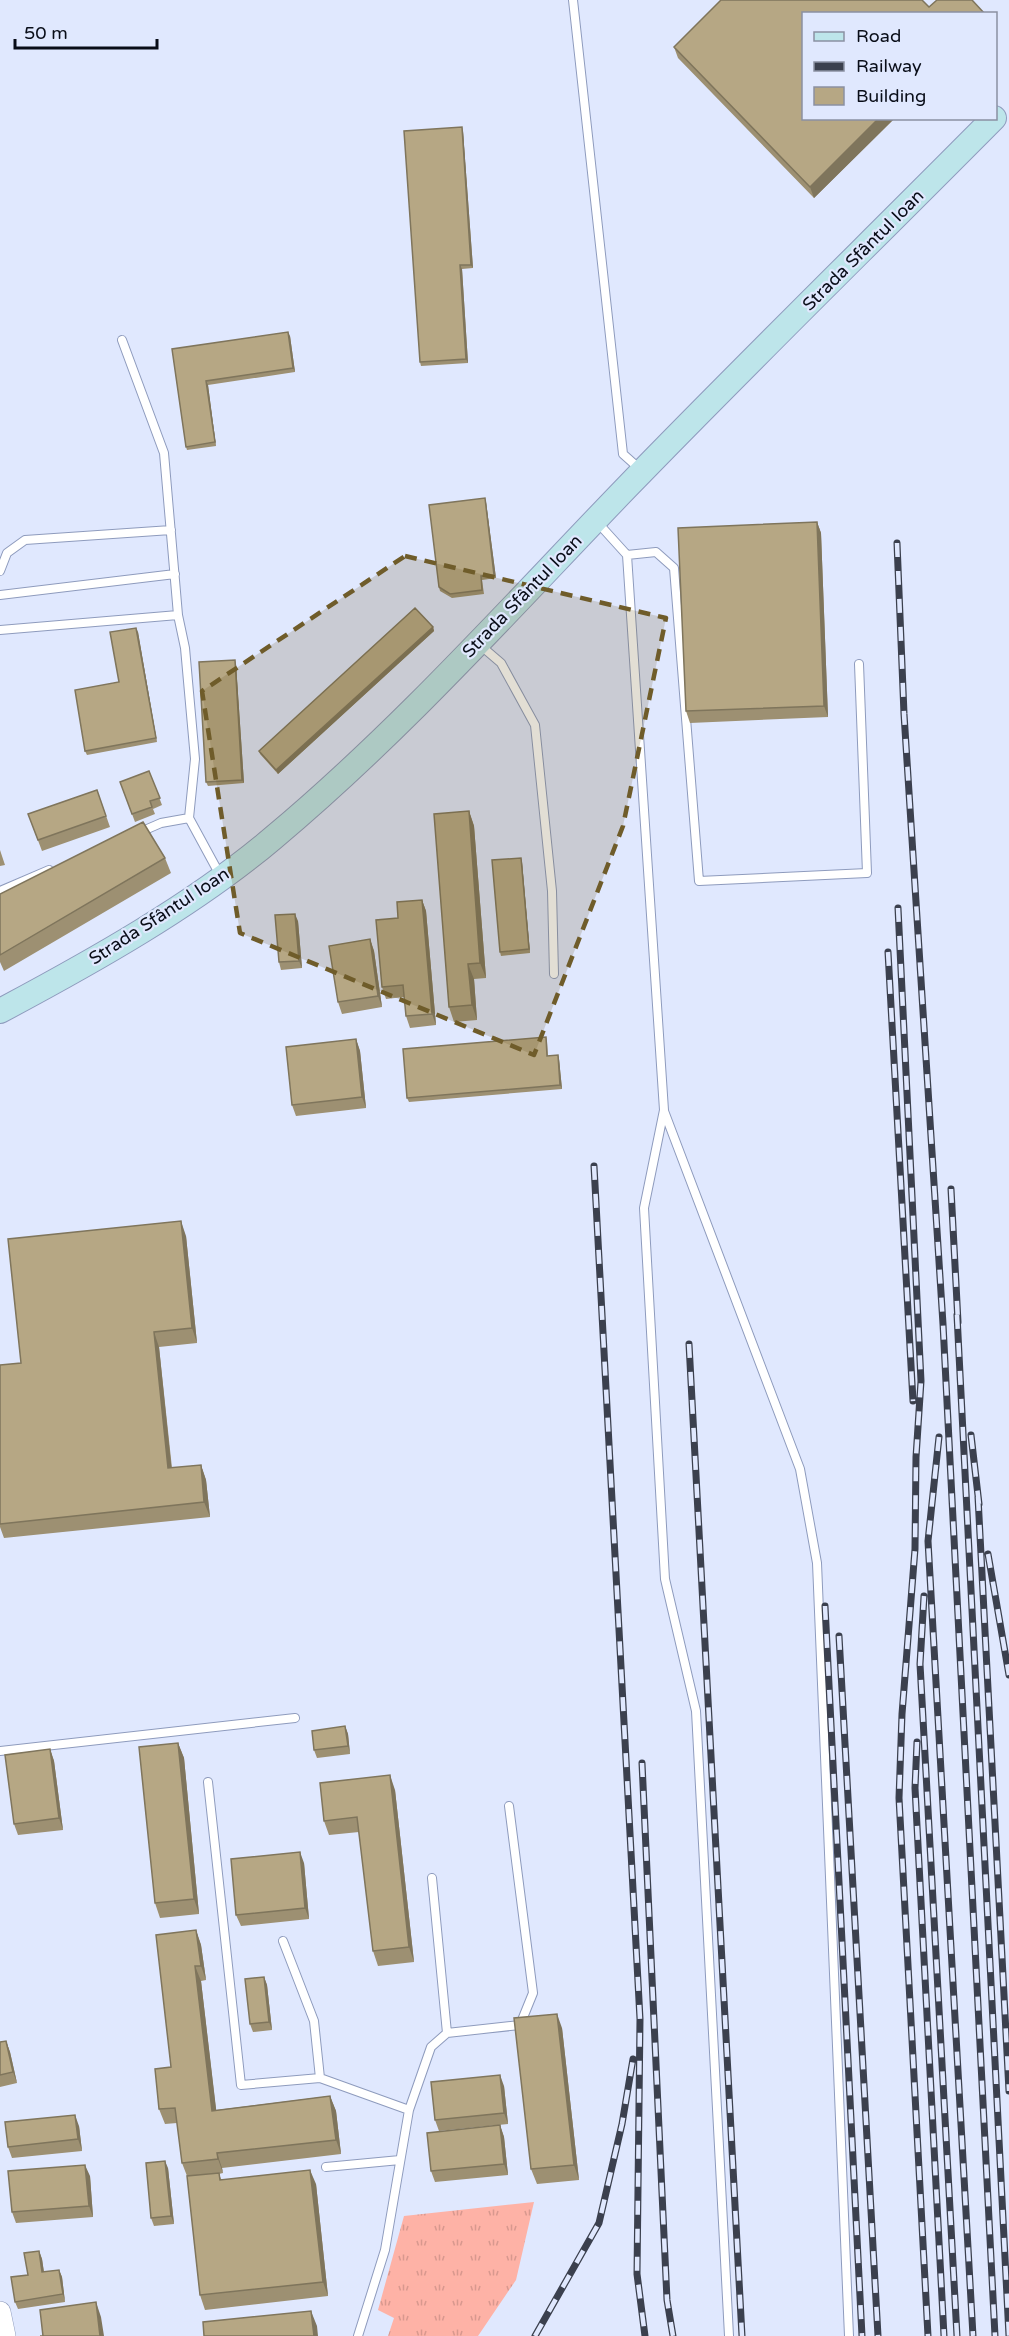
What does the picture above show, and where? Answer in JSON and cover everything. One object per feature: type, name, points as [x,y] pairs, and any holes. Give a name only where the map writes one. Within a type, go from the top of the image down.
[{"type":"main road","name":"Strada Sfântul Ioan","points":[[997,116],[1009,104]]},
{"type":"main road","name":"Strada Sfântul Ioan","points":[[0,1011],[105,953],[222,878],[273,839],[395,729],[642,471],[993,120]]},
{"type":"street","points":[[0,2312],[5,2336]]},
{"type":"lane","points":[[573,0],[623,454],[642,471]]},
{"type":"lane","points":[[122,340],[164,453],[178,615],[185,648],[195,759],[189,818],[222,878]]},
{"type":"lane","points":[[595,520],[627,555],[664,1110],[644,1208],[665,1578],[696,1711],[729,2336]]},
{"type":"lane","points":[[0,571],[7,553],[25,540],[171,530]]},
{"type":"lane","points":[[627,555],[656,552],[674,568],[699,880],[867,873],[859,664]]},
{"type":"lane","points":[[0,595],[175,574]]},
{"type":"lane","points":[[0,630],[178,615]]},
{"type":"lane","points":[[477,644],[501,663],[535,725],[552,891],[554,974]]},
{"type":"lane","points":[[129,837],[161,823],[189,818]]},
{"type":"lane","points":[[0,891],[54,868]]},
{"type":"lane","points":[[664,1110],[800,1470],[817,1563],[849,2336]]},
{"type":"lane","points":[[0,1751],[295,1718]]},
{"type":"lane","points":[[208,1782],[241,2085],[320,2078],[409,2109]]},
{"type":"lane","points":[[358,2336],[385,2250],[409,2109],[430,2047],[447,2033],[520,2025],[533,1993],[509,1806]]},
{"type":"lane","points":[[432,1878],[447,2033]]},
{"type":"lane","points":[[283,1941],[314,2021],[320,2078]]},
{"type":"lane","points":[[326,2167],[400,2160]]},
{"type":"highlighted area","points":[[405,556],[666,618],[623,826],[534,1055],[240,933],[202,691]]},
{"type":"green space","points":[[534,2202],[516,2280],[478,2336],[388,2336],[394,2318],[378,2310],[404,2216]]},
{"type":"building","points":[[721,0],[922,0],[929,7],[937,0],[972,0],[983,12],[802,12],[802,120],[877,120],[810,187],[674,47]]},
{"type":"building","points":[[462,127],[471,265],[460,265],[466,359],[420,362],[404,131]]},
{"type":"building","points":[[288,332],[293,368],[206,381],[215,442],[186,447],[172,349]]},
{"type":"building","points":[[485,498],[494,575],[481,576],[482,590],[450,594],[439,587],[429,505]]},
{"type":"building","points":[[817,522],[824,706],[686,711],[678,528]]},
{"type":"building","points":[[415,608],[433,627],[276,770],[259,751]]},
{"type":"building","points":[[136,628],[156,738],[85,751],[75,690],[119,682],[110,632]]},
{"type":"building","points":[[235,660],[242,780],[206,782],[199,662]]},
{"type":"building","points":[[149,771],[160,798],[150,801],[152,807],[132,814],[120,782]]},
{"type":"building","points":[[97,790],[106,816],[38,840],[28,814]]},
{"type":"building","points":[[469,811],[480,963],[468,964],[472,1005],[449,1007],[434,814]]},
{"type":"building","points":[[143,822],[165,858],[0,955],[0,894]]},
{"type":"building","points":[[521,858],[529,949],[500,952],[492,860]]},
{"type":"building","points":[[422,900],[432,1014],[406,1016],[403,985],[382,987],[376,920],[398,918],[397,902]]},
{"type":"building","points":[[295,914],[299,961],[279,962],[275,915]]},
{"type":"building","points":[[370,939],[378,996],[338,1002],[329,946]]},
{"type":"building","points":[[546,1037],[547,1056],[558,1055],[560,1085],[407,1098],[403,1049]]},
{"type":"building","points":[[356,1039],[362,1097],[292,1105],[286,1047]]},
{"type":"building","points":[[181,1221],[192,1328],[154,1332],[168,1468],[201,1465],[204,1502],[0,1524],[0,1365],[21,1363],[8,1239]]},
{"type":"building","points":[[345,1726],[348,1746],[314,1750],[312,1731]]},
{"type":"building","points":[[178,1743],[194,1899],[155,1903],[139,1747]]},
{"type":"building","points":[[50,1749],[59,1818],[14,1824],[5,1755]]},
{"type":"building","points":[[390,1775],[409,1947],[373,1951],[357,1817],[324,1821],[320,1783]]},
{"type":"building","points":[[300,1852],[305,1908],[236,1915],[231,1859]]},
{"type":"building","points":[[196,1930],[201,1966],[195,1966],[212,2111],[330,2096],[336,2140],[217,2153],[218,2159],[182,2163],[175,2108],[159,2109],[155,2069],[171,2067],[156,1935]]},
{"type":"building","points":[[264,1977],[269,2022],[250,2024],[245,1979]]},
{"type":"building","points":[[557,2014],[574,2165],[531,2169],[514,2018]]},
{"type":"building","points":[[6,2041],[13,2072],[0,2075],[0,2042]]},
{"type":"building","points":[[500,2075],[504,2113],[435,2120],[431,2082]]},
{"type":"building","points":[[75,2115],[78,2139],[8,2147],[5,2122]]},
{"type":"building","points":[[500,2125],[504,2164],[431,2171],[427,2133]]},
{"type":"building","points":[[165,2161],[171,2216],[151,2218],[146,2163]]},
{"type":"building","points":[[85,2165],[89,2206],[12,2212],[8,2171]]},
{"type":"building","points":[[310,2170],[323,2282],[200,2295],[187,2176],[219,2173],[220,2180]]},
{"type":"building","points":[[39,2251],[42,2272],[59,2270],[63,2294],[15,2302],[11,2277],[28,2275],[24,2253]]},
{"type":"building","points":[[96,2302],[100,2336],[43,2336],[40,2310]]},
{"type":"building","points":[[311,2311],[314,2336],[204,2336],[203,2322]]},
{"type":"railway","points":[[897,543],[904,714],[943,1324],[995,2336]]},
{"type":"railway","points":[[898,908],[921,1381],[916,1457],[915,1549],[902,1714],[899,1798],[928,2336]]},
{"type":"railway","points":[[888,952],[913,1401]]},
{"type":"railway","points":[[594,1166],[640,2019],[637,2274],[645,2336]]},
{"type":"railway","points":[[951,1189],[958,1322]]},
{"type":"railway","points":[[957,1315],[1009,2336]]},
{"type":"railway","points":[[689,1344],[742,2336]]},
{"type":"railway","points":[[971,1435],[979,1504]]},
{"type":"railway","points":[[939,1437],[928,1541],[973,2336]]},
{"type":"railway","points":[[978,1497],[1009,2091]]},
{"type":"railway","points":[[988,1554],[1009,1675]]},
{"type":"railway","points":[[924,1596],[920,1664],[957,2336]]},
{"type":"railway","points":[[825,1606],[862,2336]]},
{"type":"railway","points":[[839,1636],[878,2336]]},
{"type":"railway","points":[[917,1742],[915,1788],[944,2336]]},
{"type":"railway","points":[[642,1763],[667,2300],[673,2336]]},
{"type":"railway","points":[[535,2336],[599,2223],[622,2124],[633,2059]]}]
